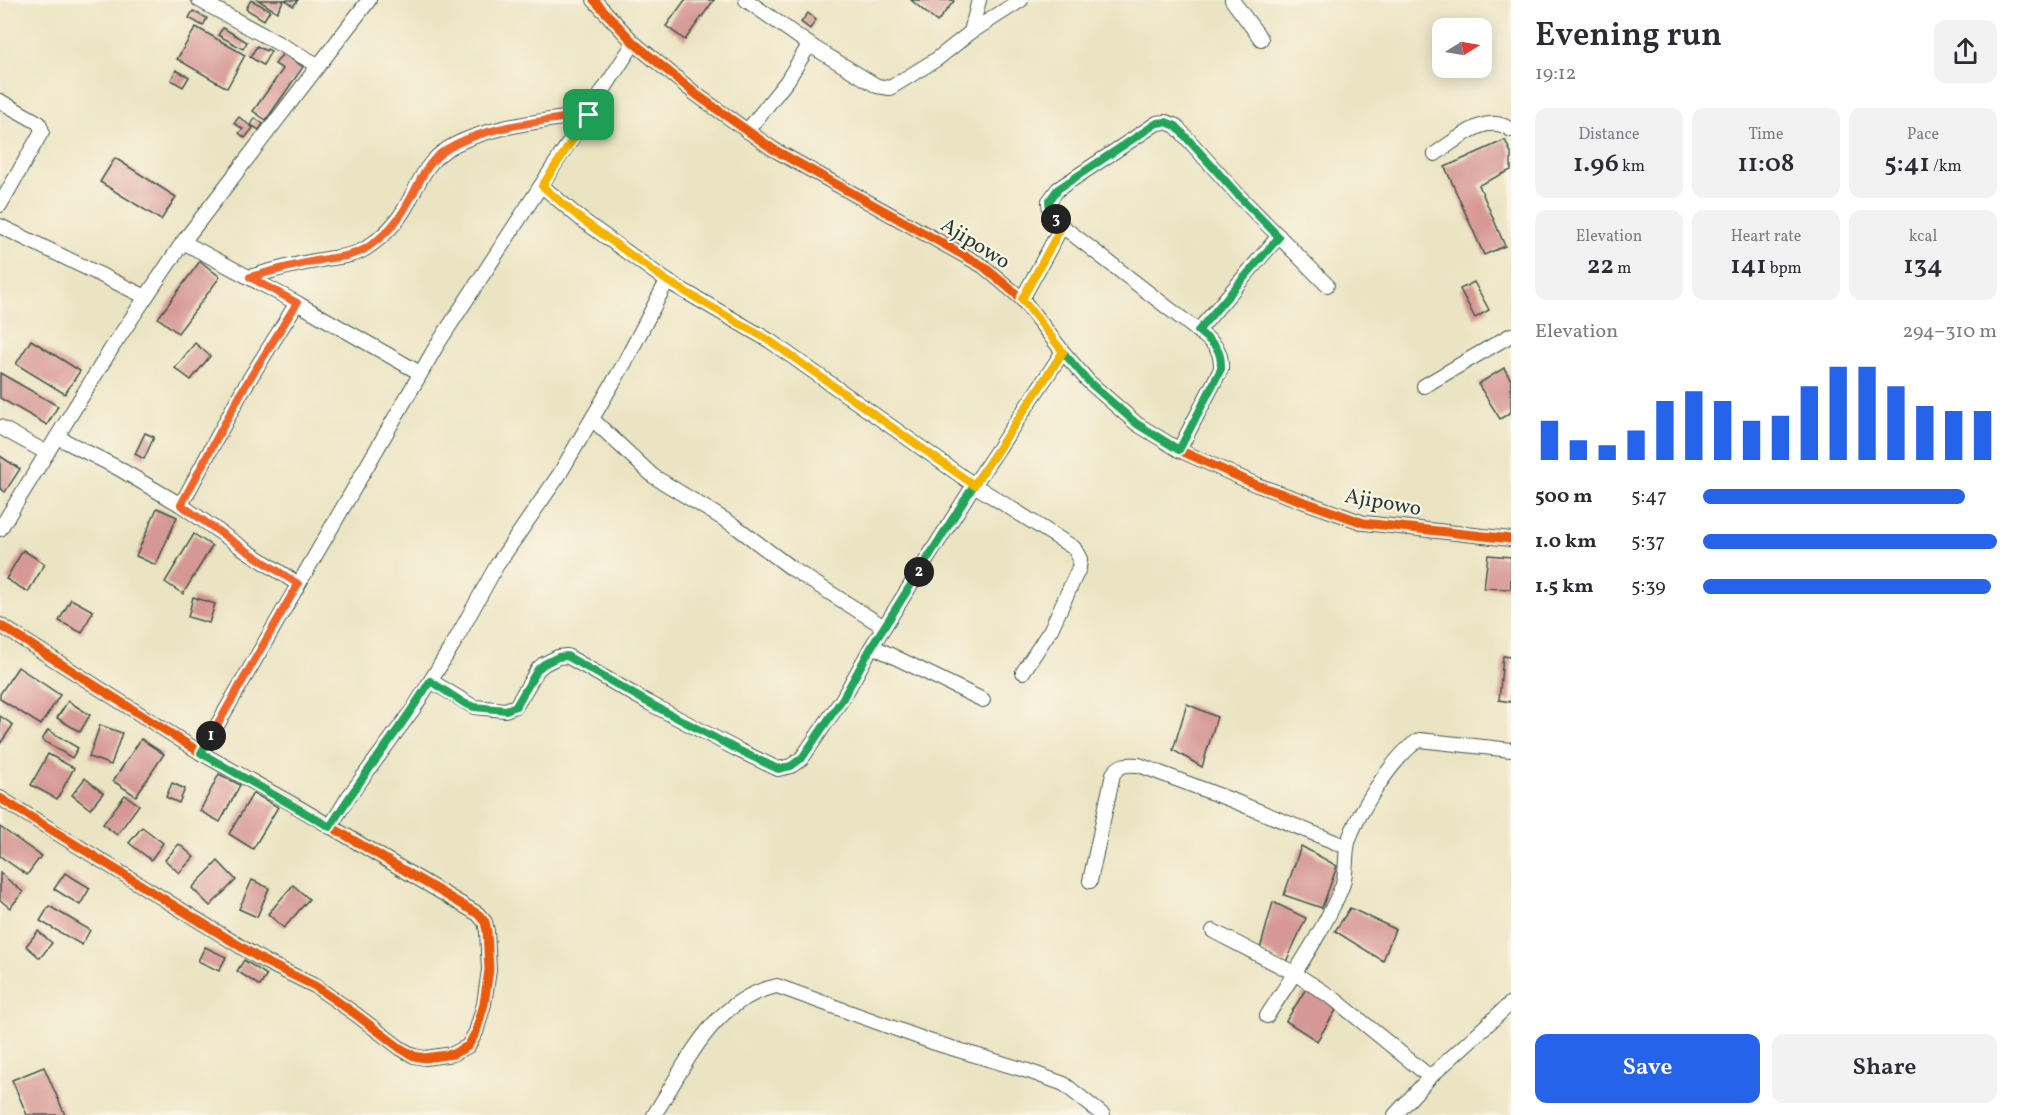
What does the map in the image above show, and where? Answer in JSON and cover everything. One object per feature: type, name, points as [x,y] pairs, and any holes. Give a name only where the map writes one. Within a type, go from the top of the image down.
[{"type":"street","points":[[199,0],[318,65]]},
{"type":"street","points":[[0,529],[183,242],[369,0]]},
{"type":"street","name":"Ajipowo","points":[[594,0],[634,43],[697,95],[747,132],[773,149],[983,266],[1022,299],[1089,382],[1137,424],[1179,450],[1257,485],[1364,523],[1511,538]]},
{"type":"street","points":[[747,0],[813,47],[877,86],[890,88],[937,59],[971,32],[1021,0]]},
{"type":"street","points":[[971,32],[979,0]]},
{"type":"street","points":[[1232,0],[1261,39]]},
{"type":"street","points":[[201,753],[420,373],[634,43]]},
{"type":"street","points":[[747,132],[787,81],[806,50],[813,47]]},
{"type":"street","points":[[0,101],[39,123],[42,131],[0,204]]},
{"type":"street","points":[[250,277],[319,260],[354,255],[365,249],[399,218],[430,164],[442,153],[470,138],[526,122],[589,115]]},
{"type":"street","points":[[1179,450],[1221,369],[1221,358],[1216,346],[1062,226],[1050,212],[1049,201],[1058,189],[1157,123],[1166,122],[1176,126],[1239,196],[1327,285]]},
{"type":"street","points":[[1435,154],[1480,125],[1491,122],[1502,123],[1511,130]]},
{"type":"street","points":[[542,186],[581,219],[667,281],[770,341],[974,485],[1074,548],[1080,559],[1079,568],[1051,629],[1023,672]]},
{"type":"street","points":[[0,226],[146,297]]},
{"type":"street","points":[[1022,299],[1062,226]]},
{"type":"street","points":[[1198,331],[1279,237]]},
{"type":"street","points":[[183,242],[420,373]]},
{"type":"street","points":[[330,827],[349,796],[414,708],[497,565],[540,504],[624,364],[667,281]]},
{"type":"street","points":[[181,505],[242,391],[297,303]]},
{"type":"street","points":[[1424,386],[1511,335]]},
{"type":"street","points":[[430,681],[474,707],[506,710],[516,706],[538,669],[558,657],[567,656],[668,713],[778,769],[791,766],[802,758],[843,698],[872,646],[974,485],[1063,352]]},
{"type":"street","points":[[592,419],[653,476],[735,526],[790,568],[884,627]]},
{"type":"street","points":[[0,427],[47,453]]},
{"type":"street","points":[[57,437],[116,467],[181,505],[298,584]]},
{"type":"street","points":[[0,625],[201,753],[478,914],[485,922],[489,970],[484,1004],[476,1032],[468,1046],[453,1054],[424,1058],[414,1056],[315,986],[264,961],[0,798]]},
{"type":"street","points":[[872,646],[983,700]]},
{"type":"street","points":[[1267,1016],[1342,887],[1347,848],[1371,795],[1408,747],[1420,740],[1511,750]]},
{"type":"street","points":[[1090,881],[1113,774],[1117,768],[1125,764],[1139,765],[1347,848]]},
{"type":"street","points":[[1213,931],[1294,973],[1333,998],[1430,1077]]},
{"type":"street","points":[[654,1115],[709,1028],[735,1002],[762,989],[777,986],[932,1042],[1064,1084],[1103,1115]]},
{"type":"street","points":[[1395,1115],[1430,1077],[1511,1004]]},
{"type":"building","points":[[251,0],[270,10],[264,20],[246,9]]},
{"type":"building","points":[[258,0],[284,0],[277,12]]},
{"type":"building","points":[[285,0],[298,0],[293,6]]},
{"type":"building","points":[[685,0],[714,0],[685,40],[666,26]]},
{"type":"building","points":[[911,0],[952,0],[954,1],[937,22]]},
{"type":"building","points":[[193,11],[207,18],[203,26],[189,18]]},
{"type":"building","points":[[808,13],[816,20],[810,29],[801,22]]},
{"type":"building","points":[[196,27],[245,55],[227,88],[177,59]]},
{"type":"building","points":[[223,28],[247,42],[243,49],[218,35]]},
{"type":"building","points":[[257,46],[271,51],[263,65],[250,57]]},
{"type":"building","points":[[283,53],[303,67],[266,120],[253,111],[283,69],[275,64]]},
{"type":"building","points":[[176,70],[189,77],[183,87],[171,80]]},
{"type":"building","points":[[239,117],[253,128],[245,138],[239,133],[243,129],[234,123]]},
{"type":"building","points":[[255,118],[263,124],[259,130],[251,125]]},
{"type":"building","points":[[1505,140],[1511,153],[1511,170],[1479,185],[1505,246],[1484,255],[1445,167]]},
{"type":"building","points":[[115,158],[176,197],[161,220],[100,182]]},
{"type":"building","points":[[200,261],[220,277],[178,333],[158,318]]},
{"type":"building","points":[[1474,282],[1489,310],[1475,318],[1460,289]]},
{"type":"building","points":[[31,340],[80,371],[65,394],[16,364]]},
{"type":"building","points":[[195,343],[210,356],[191,380],[175,368]]},
{"type":"building","points":[[1504,368],[1511,380],[1511,412],[1500,419],[1478,384]]},
{"type":"building","points":[[0,373],[58,406],[47,425],[0,398]]},
{"type":"building","points":[[145,433],[154,437],[144,459],[135,454]]},
{"type":"building","points":[[0,456],[20,469],[5,492],[0,488]]},
{"type":"building","points":[[157,508],[177,517],[156,565],[136,556]]},
{"type":"building","points":[[194,534],[212,546],[183,594],[165,582]]},
{"type":"building","points":[[23,550],[45,564],[28,592],[6,579]]},
{"type":"building","points":[[1488,555],[1511,557],[1511,589],[1484,588]]},
{"type":"building","points":[[193,597],[215,604],[209,623],[188,617]]},
{"type":"building","points":[[71,599],[93,611],[82,633],[59,621]]},
{"type":"building","points":[[1503,656],[1511,657],[1511,702],[1499,700]]},
{"type":"building","points":[[18,667],[60,695],[41,725],[0,699],[0,694]]},
{"type":"building","points":[[68,701],[90,715],[80,732],[57,718]]},
{"type":"building","points":[[1187,704],[1217,717],[1202,767],[1173,750]]},
{"type":"building","points":[[0,716],[13,725],[0,744]]},
{"type":"building","points":[[100,725],[122,733],[111,765],[89,757]]},
{"type":"building","points":[[48,730],[78,748],[72,758],[42,740]]},
{"type":"building","points":[[141,739],[164,754],[136,796],[113,781]]},
{"type":"building","points":[[48,754],[74,768],[57,799],[31,785]]},
{"type":"building","points":[[219,774],[240,785],[220,822],[200,811]]},
{"type":"building","points":[[85,778],[103,793],[90,809],[72,795]]},
{"type":"building","points":[[172,783],[185,789],[179,803],[166,797]]},
{"type":"building","points":[[253,793],[278,807],[253,849],[229,834]]},
{"type":"building","points":[[125,795],[139,805],[117,835],[103,824]]},
{"type":"building","points":[[0,827],[41,856],[27,875],[0,856]]},
{"type":"building","points":[[142,827],[163,843],[151,860],[129,843]]},
{"type":"building","points":[[179,844],[194,857],[179,873],[165,860]]},
{"type":"building","points":[[1301,846],[1337,866],[1322,908],[1284,895]]},
{"type":"building","points":[[218,861],[236,880],[210,906],[192,888]]},
{"type":"building","points":[[0,873],[23,892],[10,908],[0,900]]},
{"type":"building","points":[[65,873],[90,888],[80,905],[54,889]]},
{"type":"building","points":[[252,880],[269,888],[257,917],[239,909]]},
{"type":"building","points":[[293,885],[309,899],[284,928],[268,914]]},
{"type":"building","points":[[1273,902],[1306,918],[1285,964],[1260,949]]},
{"type":"building","points":[[49,906],[90,930],[82,945],[40,921]]},
{"type":"building","points":[[1350,908],[1395,929],[1383,961],[1335,931]]},
{"type":"building","points":[[38,931],[52,943],[40,958],[26,946]]},
{"type":"building","points":[[205,947],[226,957],[219,971],[198,961]]},
{"type":"building","points":[[244,960],[267,975],[260,986],[237,971]]},
{"type":"building","points":[[1307,987],[1338,1007],[1317,1041],[1286,1021]]},
{"type":"building","points":[[44,1067],[65,1115],[27,1115],[12,1080]]},
{"type":"cycle path","points":[[594,0],[634,43],[697,95],[773,149],[983,266],[1022,299],[1089,382],[1137,424],[1179,450],[1257,485],[1364,523],[1511,539]]},
{"type":"cycle path","points":[[0,625],[201,753],[296,806],[478,914],[485,922],[487,931],[489,970],[484,1004],[476,1032],[468,1046],[453,1054],[425,1058],[414,1056],[315,986],[264,961],[0,798]]},
{"type":"route","points":[[589,115],[526,122],[470,138],[442,153],[430,164],[399,218],[365,249],[354,255],[319,260],[250,277],[297,303],[242,391],[181,505],[298,584],[201,753],[330,827],[349,796],[414,708],[430,681],[474,707],[510,710],[516,706],[538,669],[558,657],[567,656],[649,703],[778,769],[791,766],[802,758],[843,698],[872,646],[974,485],[1063,352],[1089,382],[1137,424],[1179,450],[1221,369],[1221,358],[1216,346],[1198,331],[1279,237],[1176,126],[1166,122],[1157,123],[1058,189],[1049,201],[1050,212],[1062,226],[1022,299],[1063,352],[1018,419],[974,485],[770,341],[667,281],[581,219],[542,186],[589,115]]}]
